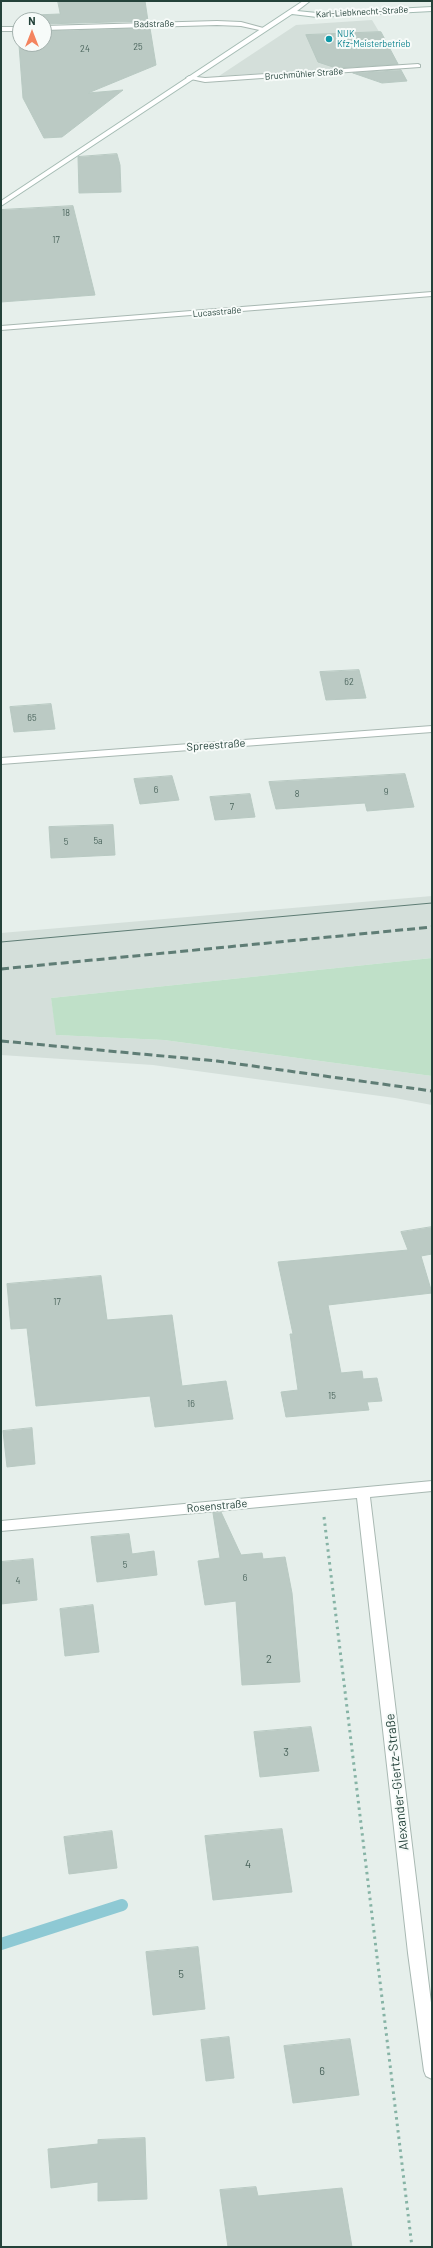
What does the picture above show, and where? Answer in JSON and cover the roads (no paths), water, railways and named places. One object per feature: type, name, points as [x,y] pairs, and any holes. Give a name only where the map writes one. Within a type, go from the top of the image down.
[{"type":"street","points":[[1,204],[189,78],[291,12],[304,1]]},
{"type":"street","name":"Karl-Liebknecht-Straße","points":[[291,12],[317,15],[432,9]]},
{"type":"street","name":"Badstraße","points":[[52,28],[216,23],[241,24],[264,29]]},
{"type":"street","points":[[1,29],[12,29]]},
{"type":"street","name":"Bruchmühler Straße","points":[[189,78],[205,80],[418,66]]},
{"type":"street","name":"Lucasstraße","points":[[1,328],[432,294]]},
{"type":"street","name":"Spreestraße","points":[[1,761],[432,729]]},
{"type":"street","name":"Rosenstraße","points":[[1,1526],[432,1486]]},
{"type":"street","name":"Alexander-Giertz-Straße","points":[[363,1493],[416,1953],[432,2071]]},
{"type":"waterway","points":[[1,1944],[122,1905]]},
{"type":"tram line","points":[[1,942],[432,903]]},
{"type":"railway","points":[[1,969],[432,927]]},
{"type":"railway","points":[[1,1041],[217,1061],[432,1091]]},
{"type":"place","name":"NUK Kfz-Meisterbetrieb","points":[[329,39]]}]
